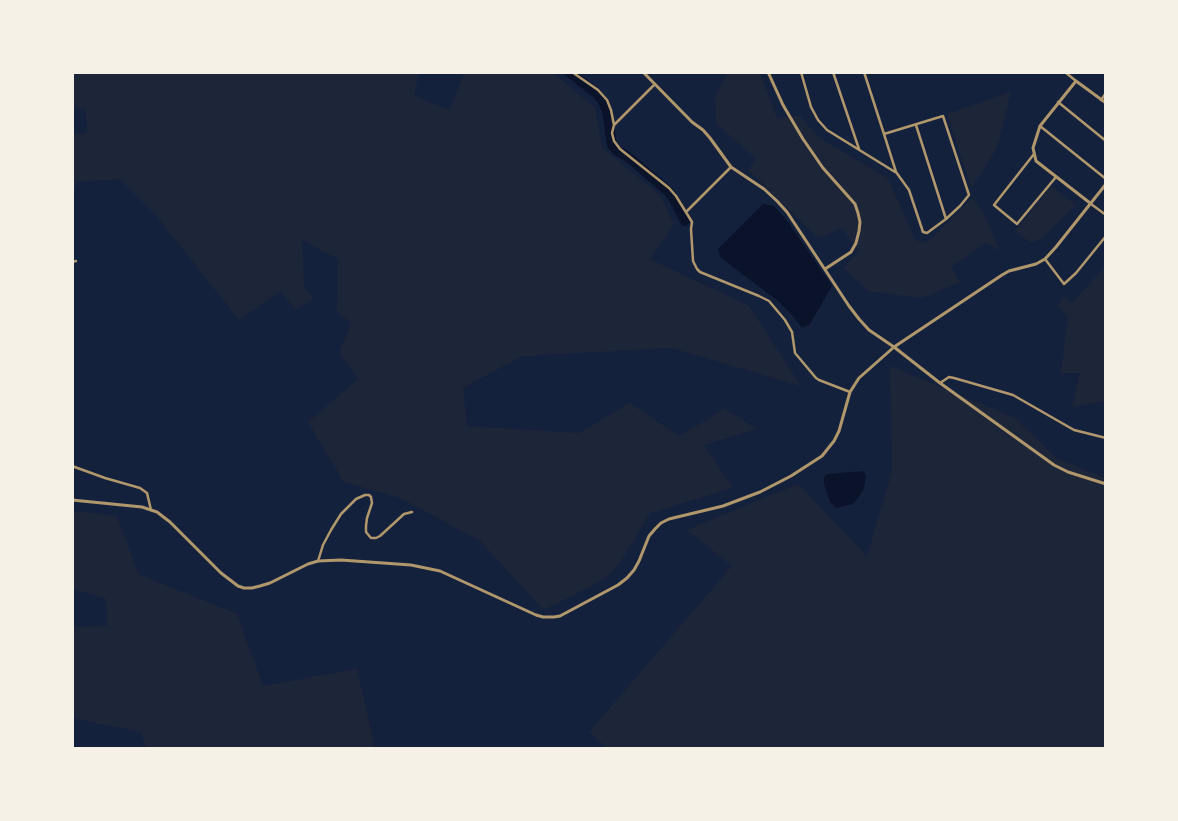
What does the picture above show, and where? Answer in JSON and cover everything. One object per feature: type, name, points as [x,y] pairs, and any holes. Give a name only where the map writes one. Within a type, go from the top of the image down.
[{"type":"street","points":[[572,72],[598,90],[607,100],[614,125],[612,133],[614,141],[620,149],[669,188],[676,196],[692,222],[693,261],[700,272],[769,301],[785,320],[792,332],[795,353],[816,378],[850,392]]},
{"type":"street","points":[[643,72],[692,122],[703,130],[731,167],[764,189],[778,201],[849,306],[869,330],[1054,465],[1068,472],[1106,484]]},
{"type":"street","points":[[768,72],[783,105],[804,139],[823,168],[855,204],[858,213],[859,231],[851,252],[825,269]]},
{"type":"street","points":[[801,72],[812,107],[818,120],[827,130],[896,172]]},
{"type":"street","points":[[833,72],[859,150]]},
{"type":"street","points":[[864,72],[896,172],[909,190],[923,232],[927,233],[946,219],[969,195],[943,116],[884,134]]},
{"type":"street","points":[[1066,72],[1106,103]]},
{"type":"street","points":[[1076,81],[1040,126],[1033,148],[1034,154],[1036,161],[1106,215]]},
{"type":"street","points":[[614,125],[655,84]]},
{"type":"street","points":[[1101,100],[1106,94]]},
{"type":"street","points":[[1058,102],[1106,141]]},
{"type":"street","points":[[916,125],[946,219]]},
{"type":"street","points":[[1040,126],[1106,179]]},
{"type":"street","points":[[1034,154],[994,204],[1017,224],[1056,177]]},
{"type":"street","points":[[686,212],[731,167]]},
{"type":"street","points":[[72,500],[142,508],[157,512],[170,522],[221,574],[238,586],[252,588],[270,583],[318,561],[341,560],[411,565],[440,571],[536,615],[554,618],[618,585],[627,578],[639,561],[649,536],[661,523],[674,517],[722,506],[760,492],[791,476],[822,456],[834,441],[850,392],[859,378],[894,347],[1002,275],[1046,259],[1106,184]]},
{"type":"street","points":[[1046,259],[1064,284],[1076,273],[1106,236]]},
{"type":"street","points":[[940,383],[949,377],[1013,395],[1074,430],[1106,438]]},
{"type":"street","points":[[72,466],[140,488],[147,494],[150,510]]},
{"type":"street","points":[[318,561],[330,530],[341,514],[356,499],[365,495],[371,497],[372,503],[366,526],[368,535],[371,538],[380,536],[404,514],[412,512]]},
{"type":"shaded area","points":[[73,72],[419,73],[414,96],[449,110],[465,73],[553,73],[595,108],[602,148],[660,195],[674,224],[650,259],[749,306],[801,386],[672,348],[522,356],[463,388],[467,426],[579,433],[630,403],[679,436],[725,409],[757,429],[704,445],[733,488],[650,513],[621,561],[606,578],[544,610],[479,540],[400,498],[344,482],[308,422],[358,379],[339,353],[351,323],[337,312],[338,259],[302,240],[304,287],[313,298],[296,310],[280,291],[239,320],[155,214],[120,179],[77,182],[73,194],[73,134],[87,133],[86,109],[73,107]]},
{"type":"shaded area","points":[[727,73],[760,73],[777,118],[800,116],[819,138],[888,178],[915,240],[927,243],[972,198],[982,210],[1000,251],[986,242],[951,267],[960,282],[922,298],[869,291],[843,268],[859,251],[842,228],[818,238],[748,170],[756,159],[716,123],[715,96]]},
{"type":"shaded area","points":[[1011,92],[998,145],[971,187],[947,114]]},
{"type":"shaded area","points":[[1051,186],[1076,205],[1042,238],[1031,243],[1017,233],[1016,230]]},
{"type":"shaded area","points":[[763,204],[774,206],[789,223],[832,286],[810,324],[802,328],[778,301],[721,258],[718,249]]},
{"type":"shaded area","points":[[1105,267],[1105,401],[1072,407],[1080,373],[1061,373],[1068,316],[1057,306],[1064,297],[1072,303]]},
{"type":"shaded area","points":[[890,366],[1015,418],[1057,458],[1105,478],[1105,748],[607,748],[589,732],[732,566],[687,530],[798,484],[867,556],[892,471]]},
{"type":"shaded area","points":[[864,471],[866,476],[863,491],[853,504],[836,508],[830,502],[824,484],[824,477],[827,474]]},
{"type":"shaded area","points":[[73,511],[117,516],[138,574],[237,614],[263,686],[357,669],[375,748],[146,748],[141,732],[73,718],[73,627],[107,626],[106,599],[73,589]]},
{"type":"waterway","points":[[569,72],[602,100],[607,110],[612,145],[669,192],[685,221]]}]
